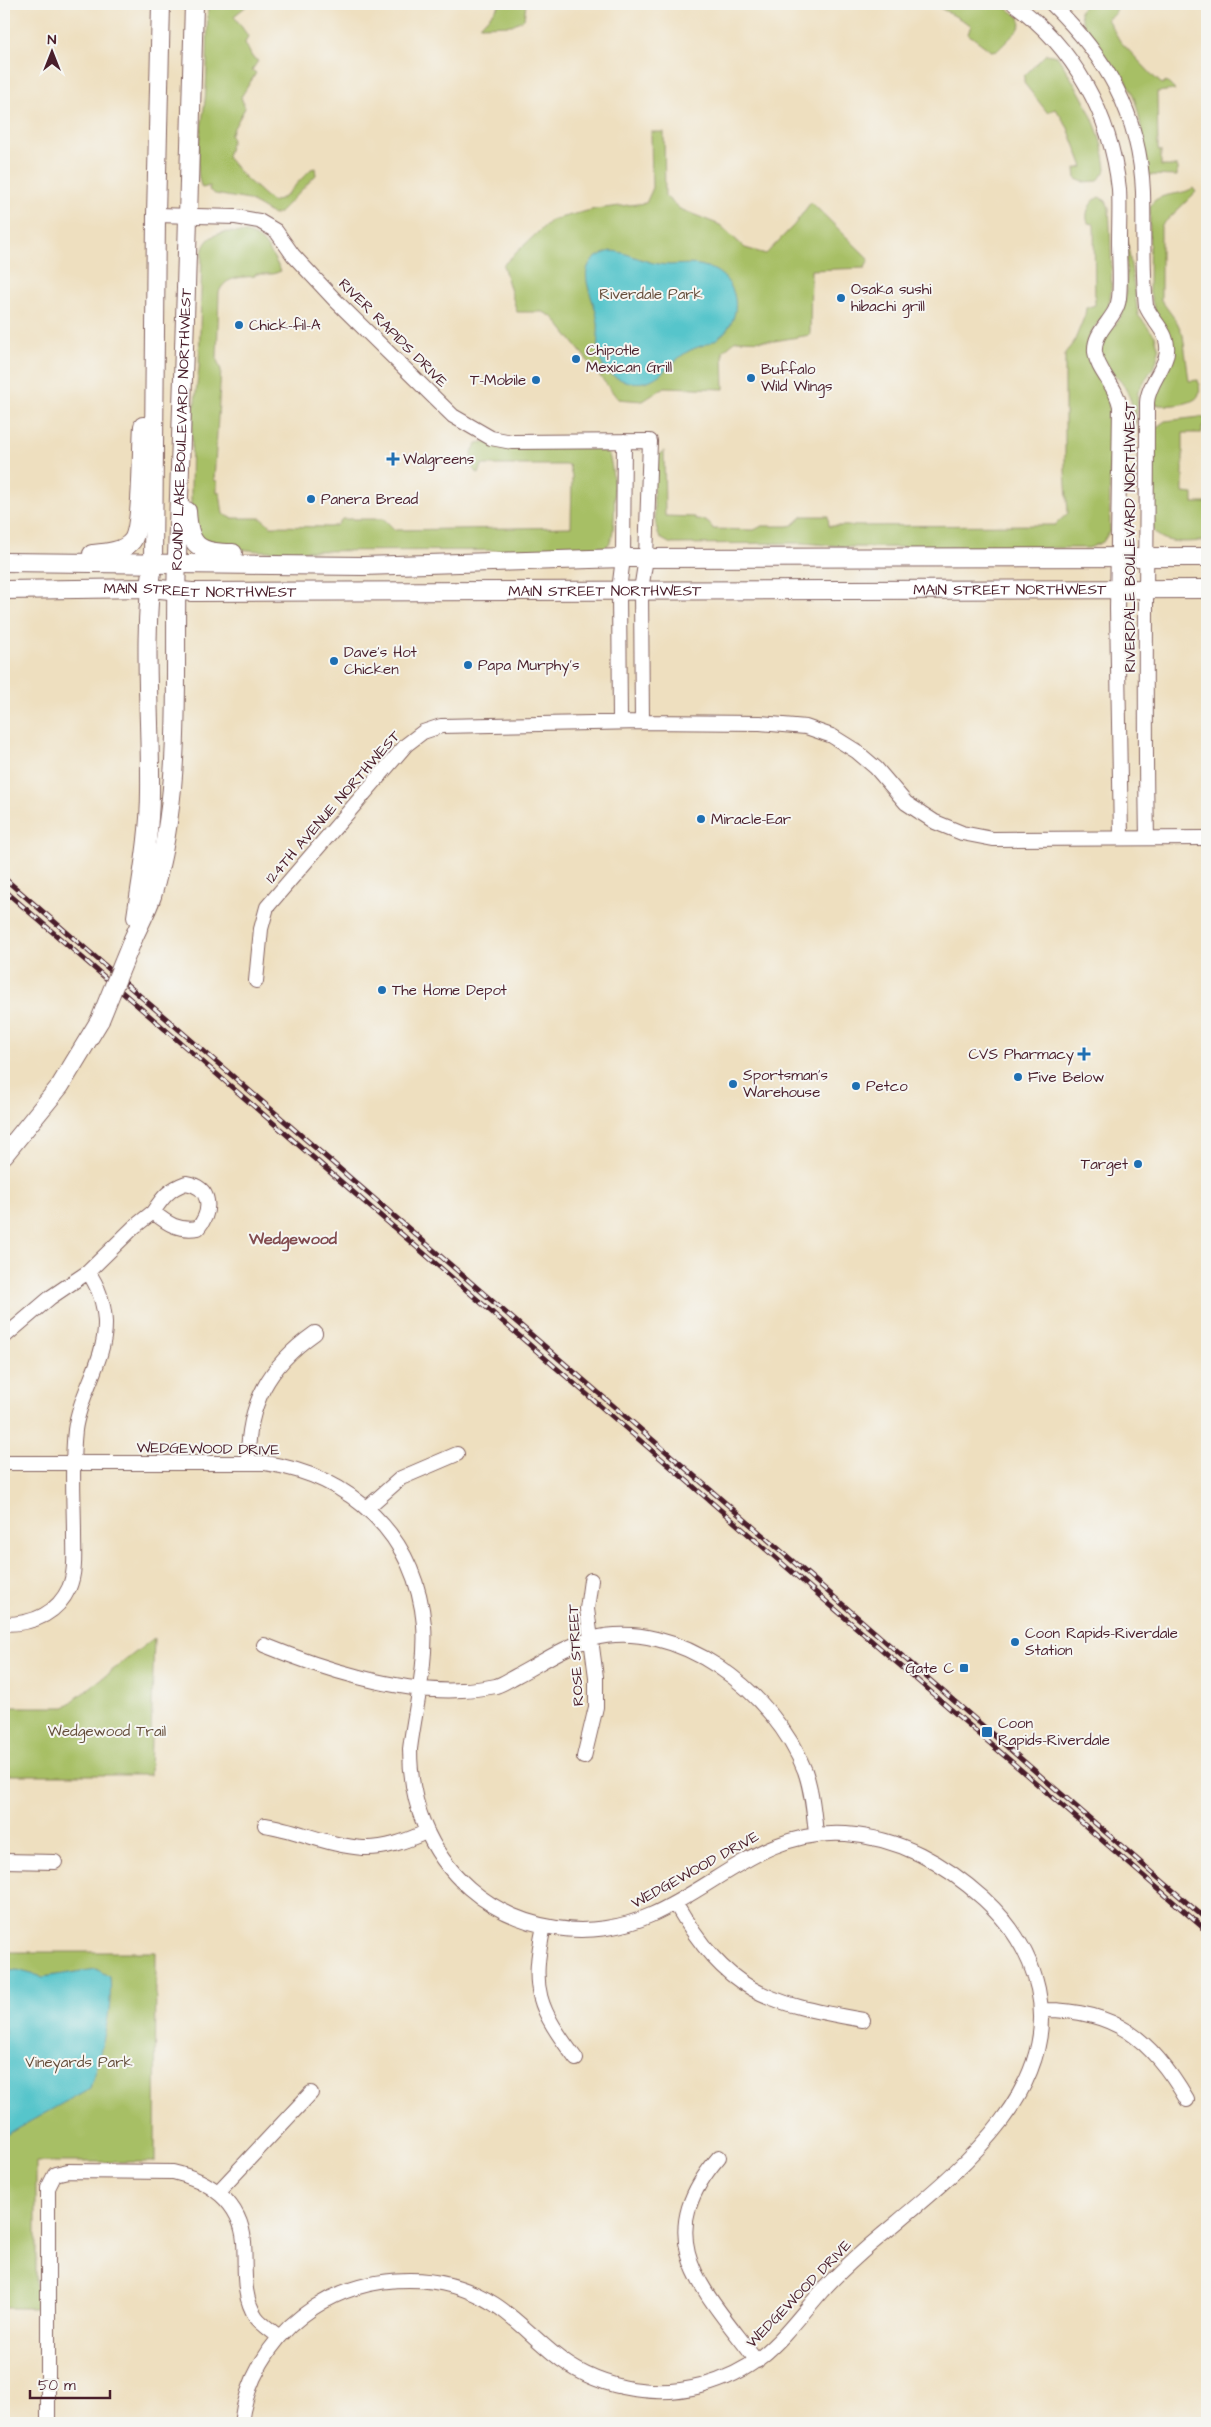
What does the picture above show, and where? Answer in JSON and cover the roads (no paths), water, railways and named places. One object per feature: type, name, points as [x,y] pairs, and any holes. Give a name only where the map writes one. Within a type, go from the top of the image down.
[{"type":"main road","name":"ROUND LAKE BOULEVARD NORTHWEST","points":[[133,939],[149,823],[147,653],[149,588],[153,563],[156,215],[161,4]]},
{"type":"main road","name":"ROUND LAKE BOULEVARD NORTHWEST","points":[[4,1155],[60,1086],[100,1020],[151,898],[156,881],[173,763],[176,565],[189,216],[194,4]]},
{"type":"main road","points":[[68,562],[80,556],[119,550],[133,540],[139,522],[145,401],[154,372]]},
{"type":"main road","points":[[181,458],[186,476],[188,531],[193,540],[204,550],[212,553],[333,554],[349,557],[363,566]]},
{"type":"main road","name":"MAIN STREET NORTHWEST","points":[[4,562],[363,566],[624,558],[1207,556]]},
{"type":"main road","name":"MAIN STREET NORTHWEST","points":[[4,590],[149,588],[176,592],[1207,589]]},
{"type":"street","name":"RIVERDALE BOULEVARD NORTHWEST","points":[[1014,4],[1059,46],[1079,72],[1098,108],[1109,138],[1119,190],[1118,308],[1097,337],[1095,351],[1098,364],[1114,387],[1120,406],[1118,590],[1121,838]]},
{"type":"street","name":"RIVERDALE BOULEVARD NORTHWEST","points":[[1052,4],[1089,42],[1106,68],[1122,99],[1135,134],[1143,190],[1146,306],[1150,317],[1159,326],[1165,338],[1167,352],[1164,366],[1148,394],[1144,728],[1146,838]]},
{"type":"street","name":"RIVER RAPIDS DRIVE","points":[[156,215],[236,217],[259,221],[276,231],[293,255],[335,300],[453,416],[491,438],[512,442],[650,441],[646,558],[642,590],[642,722]]},
{"type":"street","points":[[620,722],[619,590],[624,558],[624,441]]},
{"type":"street","points":[[642,722],[760,723],[806,727],[832,736],[856,751],[876,768],[906,803],[935,822],[962,833],[993,838],[1207,838]]},
{"type":"street","name":"124TH AVENUE NORTHWEST","points":[[256,981],[261,929],[267,907],[415,738],[433,728],[451,724],[642,722]]},
{"type":"street","points":[[4,1337],[51,1297],[88,1272],[134,1227],[153,1212]]},
{"type":"street","points":[[4,1624],[31,1622],[51,1611],[64,1596],[72,1578],[75,1430],[79,1411],[101,1355],[105,1323],[102,1298],[88,1272]]},
{"type":"street","points":[[248,1463],[248,1440],[252,1417],[266,1384],[284,1357],[315,1334]]},
{"type":"street","points":[[367,1508],[401,1478],[457,1454]]},
{"type":"street","name":"WEDGEWOOD DRIVE","points":[[4,1463],[248,1463],[281,1466],[311,1474],[340,1487],[367,1508],[392,1536],[409,1565],[424,1625],[419,1688],[410,1749],[410,1766],[414,1794],[426,1832],[443,1860],[476,1894],[501,1910],[544,1926],[582,1930],[611,1927],[645,1918],[675,1903],[747,1858],[768,1848],[816,1834],[841,1834],[888,1842],[912,1850],[951,1870],[993,1907],[1018,1937],[1034,1975],[1041,2010],[1037,2049],[1024,2086],[981,2144],[935,2192],[876,2240],[833,2279],[778,2343],[757,2361],[737,2373],[688,2388],[670,2391],[621,2387],[585,2374],[570,2366],[495,2305],[478,2296],[455,2286],[418,2280],[385,2281],[345,2291],[305,2313],[279,2337],[250,2385],[241,2423]]},
{"type":"street","name":"ROSE STREET","points":[[584,1757],[596,1707],[596,1677],[587,1609],[591,1580]]},
{"type":"street","points":[[264,1645],[348,1675],[419,1688],[462,1690],[497,1686],[562,1650],[590,1639],[633,1634],[656,1638],[697,1653],[734,1678],[779,1724],[805,1771],[816,1834]]},
{"type":"street","points":[[265,1825],[285,1828],[342,1845],[364,1848],[395,1844],[426,1832]]},
{"type":"street","points":[[4,1860],[55,1862]]},
{"type":"street","points":[[675,1903],[707,1952],[734,1978],[754,1990],[788,2004],[863,2020]]},
{"type":"street","points":[[544,1926],[537,1965],[539,1994],[549,2022],[576,2059]]},
{"type":"street","points":[[1041,2010],[1091,2014],[1128,2029],[1160,2059],[1186,2100]]},
{"type":"street","points":[[219,2191],[311,2093]]},
{"type":"street","points":[[719,2157],[704,2174],[689,2204],[685,2224],[688,2258],[702,2287],[757,2361]]},
{"type":"street","points":[[48,2423],[48,2188],[55,2174],[68,2171],[173,2172],[219,2191],[239,2222],[244,2240],[248,2298],[256,2317],[279,2337]]},
{"type":"water","points":[[611,251],[658,264],[695,264],[718,272],[732,289],[735,299],[733,320],[727,330],[718,338],[687,352],[650,380],[637,383],[630,382],[611,374],[602,364],[599,357],[598,323],[589,291],[587,271],[590,263],[598,256]]},
{"type":"water","points":[[96,1969],[110,1977],[110,2005],[102,2047],[90,2088],[4,2136],[4,1972],[17,1970],[43,1977]]},
{"type":"railway","points":[[4,878],[1207,1920]]},
{"type":"railway","points":[[4,890],[1207,1931]]},
{"type":"place","name":"Osaka sushi hibachi grill","points":[[841,298]]},
{"type":"place","name":"Chick-fil-A","points":[[239,325]]},
{"type":"place","name":"Chipotle Mexican Grill","points":[[576,359]]},
{"type":"place","name":"Buffalo Wild Wings","points":[[751,378]]},
{"type":"place","name":"T-Mobile","points":[[536,380]]},
{"type":"place","name":"Walgreens","points":[[393,459]]},
{"type":"place","name":"Panera Bread","points":[[311,499]]},
{"type":"place","name":"Dave's Hot Chicken","points":[[334,661]]},
{"type":"place","name":"Papa Murphy's","points":[[468,665]]},
{"type":"place","name":"Miracle-Ear","points":[[701,819]]},
{"type":"place","name":"The Home Depot","points":[[382,990]]},
{"type":"place","name":"CVS Pharmacy","points":[[1084,1054]]},
{"type":"place","name":"Five Below","points":[[1018,1077]]},
{"type":"place","name":"Sportsman's Warehouse","points":[[733,1084]]},
{"type":"place","name":"Petco","points":[[856,1086]]},
{"type":"place","name":"Target","points":[[1138,1164]]},
{"type":"place","name":"Coon Rapids-Riverdale Station","points":[[1015,1642]]},
{"type":"place","name":"Gate C","points":[[964,1668]]},
{"type":"place","name":"Coon Rapids-Riverdale","points":[[987,1732]]},
{"type":"district","name":"Wedgewood","points":[[293,1239]]},
{"type":"park label","name":"Riverdale Park","points":[[651,294]]},
{"type":"park label","name":"Wedgewood Trail","points":[[107,1731]]},
{"type":"park label","name":"Vineyards Park","points":[[79,2062]]}]
